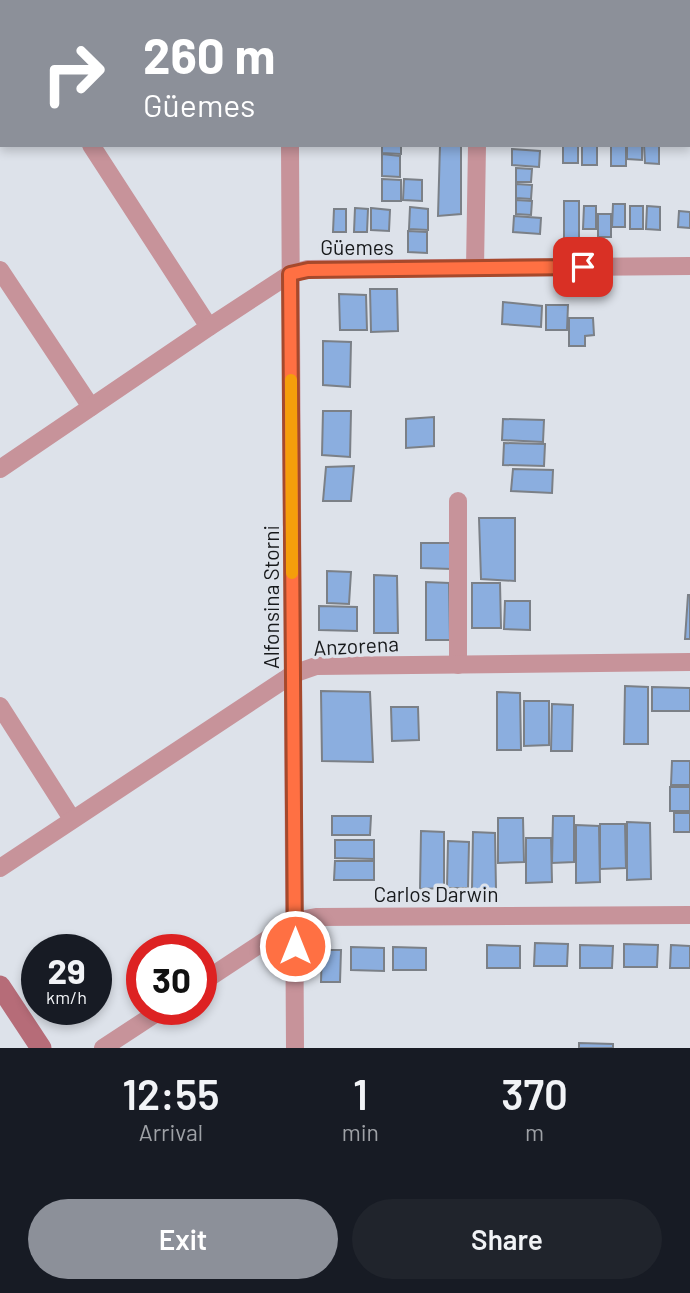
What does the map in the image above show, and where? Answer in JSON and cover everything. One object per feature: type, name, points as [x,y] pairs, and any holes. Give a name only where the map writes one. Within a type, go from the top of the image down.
[{"type":"main road","points":[[0,986],[41,1048]]},
{"type":"street","points":[[92,147],[208,327]]},
{"type":"street","name":"Alfonsina Storni","points":[[290,147],[295,1048]]},
{"type":"street","points":[[475,268],[477,147]]},
{"type":"street","name":"Güemes","points":[[0,469],[290,274],[308,270],[690,266]]},
{"type":"street","points":[[0,270],[91,407]]},
{"type":"street","points":[[458,502],[458,664]]},
{"type":"street","name":"Anzorena","points":[[0,868],[293,674],[316,666],[690,662]]},
{"type":"street","points":[[0,706],[72,819]]},
{"type":"street","name":"Carlos Darwin","points":[[217,972],[295,921],[317,917],[690,915]]},
{"type":"street","points":[[103,1048],[138,1025]]},
{"type":"building","points":[[382,147],[401,147],[401,154],[382,153]]},
{"type":"building","points":[[440,147],[461,147],[461,214],[438,216]]},
{"type":"building","points":[[563,147],[578,147],[578,163],[563,163]]},
{"type":"building","points":[[582,147],[597,147],[597,165],[582,165]]},
{"type":"building","points":[[611,147],[626,147],[626,166],[611,166]]},
{"type":"building","points":[[627,147],[642,147],[642,160],[627,159]]},
{"type":"building","points":[[644,147],[659,147],[659,164],[645,163]]},
{"type":"building","points":[[512,149],[540,151],[539,167],[512,165]]},
{"type":"building","points":[[382,154],[400,156],[400,177],[382,176]]},
{"type":"building","points":[[516,168],[532,169],[531,182],[516,182]]},
{"type":"building","points":[[382,179],[401,180],[401,201],[382,201]]},
{"type":"building","points":[[404,179],[422,180],[422,201],[403,200]]},
{"type":"building","points":[[516,184],[532,185],[531,199],[516,198]]},
{"type":"building","points":[[516,200],[532,201],[531,215],[516,214]]},
{"type":"building","points":[[564,201],[579,201],[579,241],[564,240]]},
{"type":"building","points":[[613,204],[625,204],[625,227],[612,227]]},
{"type":"building","points":[[584,206],[596,206],[596,229],[583,229]]},
{"type":"building","points":[[630,206],[643,206],[643,229],[630,229]]},
{"type":"building","points":[[647,206],[660,207],[660,230],[646,229]]},
{"type":"building","points":[[410,207],[428,209],[428,230],[409,229]]},
{"type":"building","points":[[355,208],[368,209],[367,232],[354,232]]},
{"type":"building","points":[[371,208],[390,210],[389,231],[371,230]]},
{"type":"building","points":[[334,209],[346,209],[346,232],[333,232]]},
{"type":"building","points":[[679,211],[690,212],[690,228],[678,227]]},
{"type":"building","points":[[598,214],[611,214],[611,237],[598,237]]},
{"type":"building","points":[[514,216],[541,218],[540,234],[513,232]]},
{"type":"building","points":[[408,231],[427,232],[427,253],[408,252]]},
{"type":"building","points":[[370,289],[397,289],[398,331],[371,332]]},
{"type":"building","points":[[339,294],[366,295],[367,330],[340,330]]},
{"type":"building","points":[[503,302],[542,306],[541,327],[502,324]]},
{"type":"building","points":[[546,305],[568,305],[567,330],[546,330]]},
{"type":"building","points":[[569,318],[593,318],[594,335],[585,336],[585,346],[569,346]]},
{"type":"building","points":[[323,341],[351,342],[350,387],[323,385]]},
{"type":"building","points":[[323,411],[351,411],[350,457],[322,455]]},
{"type":"building","points":[[434,417],[434,446],[406,448],[406,419]]},
{"type":"building","points":[[503,419],[544,420],[543,442],[502,440]]},
{"type":"building","points":[[504,443],[545,444],[544,466],[503,465]]},
{"type":"building","points":[[354,466],[351,501],[323,501],[326,467]]},
{"type":"building","points":[[513,469],[553,470],[552,493],[511,491]]},
{"type":"building","points":[[479,518],[515,518],[515,581],[481,579]]},
{"type":"building","points":[[421,543],[452,543],[452,569],[421,568]]},
{"type":"building","points":[[327,571],[351,572],[349,604],[327,603]]},
{"type":"building","points":[[374,575],[397,576],[398,633],[374,633]]},
{"type":"building","points":[[426,582],[449,583],[450,640],[426,640]]},
{"type":"building","points":[[472,583],[500,583],[501,628],[472,628]]},
{"type":"building","points":[[688,595],[690,639],[685,639]]},
{"type":"building","points":[[505,601],[530,601],[530,630],[504,629]]},
{"type":"building","points":[[319,606],[357,607],[357,631],[319,630]]},
{"type":"building","points":[[625,686],[648,687],[648,744],[624,744]]},
{"type":"building","points":[[652,687],[690,688],[690,711],[652,711]]},
{"type":"building","points":[[321,691],[370,692],[373,762],[322,761]]},
{"type":"building","points":[[497,692],[520,693],[521,750],[497,750]]},
{"type":"building","points":[[524,701],[549,701],[549,745],[524,746]]},
{"type":"building","points":[[552,704],[573,705],[572,751],[551,751]]},
{"type":"building","points":[[391,707],[418,707],[419,740],[392,741]]},
{"type":"building","points":[[672,761],[690,761],[690,785],[671,785]]},
{"type":"building","points":[[670,787],[690,787],[690,811],[670,811]]},
{"type":"building","points":[[674,813],[690,813],[690,832],[674,832]]},
{"type":"building","points":[[332,816],[371,816],[370,835],[332,835]]},
{"type":"building","points":[[553,816],[574,816],[574,862],[552,863]]},
{"type":"building","points":[[498,818],[523,818],[524,862],[498,863]]},
{"type":"building","points":[[627,822],[650,823],[651,879],[627,880]]},
{"type":"building","points":[[600,824],[625,824],[626,868],[600,869]]},
{"type":"building","points":[[576,825],[599,826],[600,882],[576,883]]},
{"type":"building","points":[[421,831],[444,832],[444,888],[420,889]]},
{"type":"building","points":[[473,832],[495,833],[496,890],[472,890]]},
{"type":"building","points":[[526,838],[551,838],[552,882],[526,883]]},
{"type":"building","points":[[335,840],[374,840],[374,859],[335,858]]},
{"type":"building","points":[[448,841],[469,842],[468,888],[447,888]]},
{"type":"building","points":[[335,861],[374,861],[374,880],[334,880]]},
{"type":"building","points":[[535,943],[568,944],[567,966],[534,966]]},
{"type":"building","points":[[624,944],[658,945],[657,967],[624,967]]},
{"type":"building","points":[[487,945],[520,946],[520,968],[487,968]]},
{"type":"building","points":[[580,945],[613,946],[612,968],[580,968]]},
{"type":"building","points":[[671,945],[690,946],[690,968],[670,968]]},
{"type":"building","points":[[351,947],[384,948],[384,971],[351,970]]},
{"type":"building","points":[[393,947],[426,948],[426,970],[393,970]]},
{"type":"building","points":[[322,950],[341,950],[340,982],[321,982]]},
{"type":"building","points":[[579,1043],[613,1044],[613,1048],[579,1048]]},
{"type":"slow traffic","points":[[291,380],[292,573]]},
{"type":"route","points":[[295,946],[290,274],[308,270],[583,267]]}]
